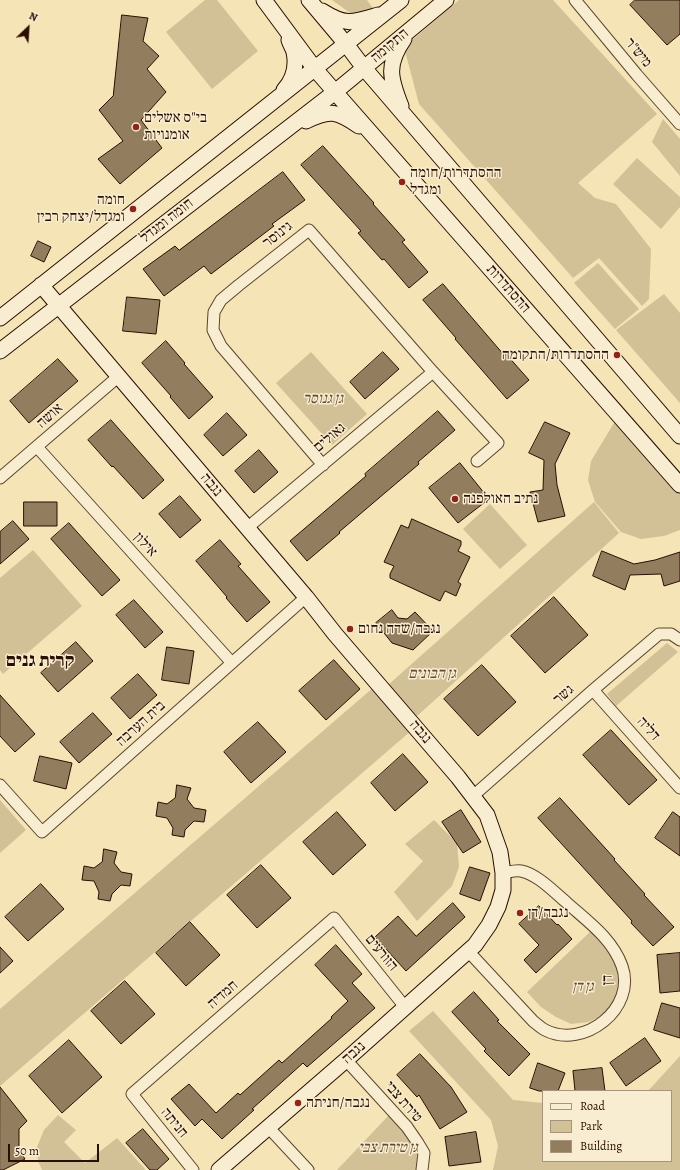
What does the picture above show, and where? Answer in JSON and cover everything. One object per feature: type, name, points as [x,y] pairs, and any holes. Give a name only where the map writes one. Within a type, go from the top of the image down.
[{"type":"street","points":[[264,0],[281,23],[294,52],[295,63],[293,75],[289,84],[275,101]]},
{"type":"street","name":"התקומה","points":[[315,69],[401,0]]},
{"type":"street","name":"התקומה","points":[[335,92],[446,0]]},
{"type":"street","name":"מיש\"ר","points":[[575,0],[680,124]]},
{"type":"street","points":[[311,3],[341,21],[354,22],[387,12]]},
{"type":"street","points":[[311,3],[346,44],[364,68],[680,436]]},
{"type":"street","name":"ההסתדרות","points":[[281,23],[315,69],[680,485]]},
{"type":"street","points":[[405,116],[395,91],[391,76],[391,69],[396,50],[410,29]]},
{"type":"street","name":"חומה ומגדל","points":[[0,318],[315,69]]},
{"type":"street","name":"חומה ומגדל","points":[[0,351],[335,92]]},
{"type":"street","points":[[284,132],[316,116],[332,112],[344,116],[381,144]]},
{"type":"street","name":"גינוסר","points":[[322,465],[221,346],[213,330],[214,312],[221,300],[309,230],[433,372],[498,443],[477,461]]},
{"type":"street","name":"נגבה","points":[[41,285],[473,796],[487,815],[500,852],[503,873],[503,890],[498,907],[489,925],[475,945],[346,1060],[219,1170]]},
{"type":"street","name":"גאולים","points":[[247,528],[433,372]]},
{"type":"street","name":"אושה","points":[[0,478],[119,376]]},
{"type":"street","name":"אילון","points":[[36,447],[232,664]]},
{"type":"street","name":"בית הערבה","points":[[0,785],[42,832],[306,597]]},
{"type":"street","name":"גשר","points":[[473,796],[659,634],[670,634],[680,640]]},
{"type":"street","name":"דליה","points":[[593,690],[680,788]]},
{"type":"street","name":"דן","points":[[468,951],[533,1021],[545,1030],[566,1035],[584,1033],[603,1022],[621,999],[624,987],[622,967],[617,954],[607,939],[537,878],[521,871],[503,873]]},
{"type":"street","name":"הזורעים","points":[[334,918],[405,1007]]},
{"type":"street","name":"חמדיה","points":[[132,1094],[334,918]]},
{"type":"street","name":"טירת צבי","points":[[346,1060],[407,1127],[424,1153],[422,1170]]},
{"type":"street","name":"חניתה","points":[[132,1094],[193,1170]]},
{"type":"street","points":[[268,1127],[308,1170]]},
{"type":"green space","points":[[205,0],[217,0],[258,51],[212,89],[166,32]]},
{"type":"green space","points":[[332,0],[367,0],[375,11],[356,17]]},
{"type":"green space","points":[[459,0],[553,0],[657,114],[578,183],[595,198],[616,204],[651,249],[649,299],[642,306],[599,258],[573,278],[419,104],[404,47]]},
{"type":"green space","points":[[663,119],[680,139],[680,176],[652,142]]},
{"type":"green space","points":[[637,158],[680,197],[680,207],[661,229],[613,184]]},
{"type":"green space","points":[[598,263],[639,309],[615,329],[574,283]]},
{"type":"green space","points":[[664,294],[680,313],[680,403],[616,330]]},
{"type":"green space","name":"גן גנוסר","points":[[311,352],[367,414],[332,445],[276,383]]},
{"type":"green space","points":[[617,418],[680,491],[680,530],[664,536],[641,539],[621,532],[595,502],[588,480],[591,461]]},
{"type":"green space","name":"גן הבונים","points":[[594,502],[619,533],[416,717],[388,685]]},
{"type":"green space","points":[[490,504],[527,545],[500,569],[463,529]]},
{"type":"green space","points":[[33,550],[82,606],[3,674],[0,670],[0,578]]},
{"type":"green space","points":[[667,643],[678,652],[616,706],[607,694]]},
{"type":"green space","points":[[374,687],[412,730],[0,1086],[0,1009]]},
{"type":"green space","points":[[0,800],[26,830],[0,853]]},
{"type":"green space","points":[[434,820],[457,843],[459,867],[452,886],[417,921],[394,892],[423,861],[405,844]]},
{"type":"green space","name":"גן דן","points":[[591,931],[611,952],[620,970],[619,990],[613,1005],[604,1015],[588,1022],[571,1024],[556,1017],[541,1007],[527,992]]},
{"type":"green space","points":[[433,1011],[513,1100],[542,1103],[542,1162],[672,1162],[672,1090],[649,1090],[680,1056],[680,1170],[493,1170],[498,1146],[491,1120],[409,1031]]},
{"type":"green space","name":"גן טירת צבי","points":[[390,1114],[415,1146],[418,1162],[417,1170],[337,1170]]},
{"type":"green space","points":[[58,1115],[76,1130],[64,1142],[85,1163],[117,1138],[145,1169],[42,1170],[38,1161],[37,1147],[44,1130]]},
{"type":"building","points":[[635,0],[680,0],[680,34],[667,45],[630,5]]},
{"type":"building","points":[[122,15],[148,18],[143,41],[159,56],[147,69],[166,92],[141,120],[162,148],[120,184],[98,159],[123,141],[99,110],[113,96]]},
{"type":"building","points":[[323,146],[405,240],[402,242],[428,272],[409,288],[384,259],[382,260],[358,233],[361,231],[301,165]]},
{"type":"building","points":[[283,172],[305,200],[272,224],[274,226],[211,274],[204,266],[164,296],[143,269],[175,246],[179,250]]},
{"type":"building","points":[[38,241],[51,247],[44,262],[31,256]]},
{"type":"building","points":[[443,284],[504,355],[506,354],[529,380],[507,399],[423,300]]},
{"type":"building","points":[[127,297],[160,300],[156,334],[123,331]]},
{"type":"building","points":[[166,341],[213,397],[189,419],[142,363]]},
{"type":"building","points":[[383,352],[399,369],[365,399],[350,382]]},
{"type":"building","points":[[58,359],[78,381],[29,423],[10,401]]},
{"type":"building","points":[[438,411],[455,430],[418,462],[419,464],[307,561],[290,541],[366,476],[365,474]]},
{"type":"building","points":[[227,413],[247,435],[223,456],[204,435]]},
{"type":"building","points":[[111,420],[164,480],[143,499],[88,440]]},
{"type":"building","points":[[545,422],[570,433],[555,464],[557,485],[565,516],[538,522],[530,492],[543,490],[544,460],[529,453]]},
{"type":"building","points":[[259,450],[278,472],[254,493],[235,471]]},
{"type":"building","points":[[460,463],[489,499],[458,523],[429,488]]},
{"type":"building","points":[[180,496],[201,520],[180,538],[159,514]]},
{"type":"building","points":[[24,502],[57,502],[57,526],[24,526]]},
{"type":"building","points":[[412,519],[461,541],[458,551],[470,557],[458,582],[461,584],[456,596],[445,591],[440,601],[390,578],[390,574],[394,566],[384,562],[401,525],[408,528]]},
{"type":"building","points":[[13,521],[29,539],[0,564],[0,532]]},
{"type":"building","points":[[69,523],[120,580],[102,596],[51,539]]},
{"type":"building","points":[[220,540],[241,564],[238,566],[270,602],[247,622],[196,561]]},
{"type":"building","points":[[602,551],[634,564],[655,560],[680,552],[680,581],[664,586],[661,574],[630,575],[625,590],[593,576]]},
{"type":"building","points":[[554,597],[588,635],[545,673],[511,636]]},
{"type":"building","points":[[134,600],[163,632],[145,648],[116,615]]},
{"type":"building","points":[[392,610],[398,618],[407,619],[415,612],[433,631],[413,650],[392,643],[376,623]]},
{"type":"building","points":[[76,642],[93,661],[58,692],[41,673]]},
{"type":"building","points":[[167,647],[194,651],[189,684],[162,680]]},
{"type":"building","points":[[334,660],[360,689],[326,720],[299,691]]},
{"type":"building","points":[[482,665],[516,702],[478,736],[444,699]]},
{"type":"building","points":[[138,674],[157,695],[130,719],[111,698]]},
{"type":"building","points":[[0,695],[35,734],[15,752],[0,736]]},
{"type":"building","points":[[93,713],[112,734],[79,763],[60,742]]},
{"type":"building","points":[[258,722],[286,752],[251,783],[224,752]]},
{"type":"building","points":[[611,730],[657,780],[629,805],[583,755]]},
{"type":"building","points":[[403,754],[428,782],[395,811],[371,783]]},
{"type":"building","points":[[40,756],[72,763],[66,789],[34,781]]},
{"type":"building","points":[[177,785],[191,788],[187,799],[194,808],[206,810],[204,822],[194,821],[185,830],[184,837],[172,835],[173,828],[167,818],[156,816],[158,802],[167,804],[175,798]]},
{"type":"building","points":[[560,798],[615,859],[614,860],[645,894],[644,895],[674,927],[653,946],[538,818]]},
{"type":"building","points":[[461,810],[481,842],[463,853],[442,822]]},
{"type":"building","points":[[337,812],[366,845],[333,875],[303,842]]},
{"type":"building","points":[[673,812],[680,817],[680,856],[655,838]]},
{"type":"building","points":[[104,849],[117,852],[114,863],[121,872],[132,874],[130,886],[121,885],[112,894],[110,901],[98,899],[99,892],[94,881],[82,880],[84,866],[94,868],[102,862]]},
{"type":"building","points":[[261,865],[291,898],[257,928],[227,895]]},
{"type":"building","points":[[470,867],[490,873],[480,901],[460,894]]},
{"type":"building","points":[[41,884],[64,909],[28,941],[5,917]]},
{"type":"building","points":[[453,903],[465,917],[406,971],[375,937],[398,916],[416,936]]},
{"type":"building","points":[[539,906],[572,939],[536,973],[524,960],[539,945],[519,924]]},
{"type":"building","points":[[190,922],[220,955],[186,986],[156,953]]},
{"type":"building","points":[[336,945],[362,974],[352,983],[375,1008],[307,1067],[303,1063],[252,1109],[254,1110],[222,1139],[202,1119],[195,1126],[171,1099],[189,1084],[216,1113],[238,1093],[240,1095],[279,1060],[282,1063],[332,1018],[331,1017],[348,1001],[315,965]]},
{"type":"building","points":[[0,947],[13,961],[0,973]]},
{"type":"building","points":[[680,953],[680,991],[660,993],[657,955]]},
{"type":"building","points":[[125,981],[155,1014],[121,1044],[91,1011]]},
{"type":"building","points":[[474,992],[499,1020],[497,1021],[530,1054],[509,1076],[484,1051],[486,1049],[452,1012]]},
{"type":"building","points":[[662,1003],[680,1008],[680,1038],[654,1030]]},
{"type":"building","points":[[645,1038],[661,1061],[626,1086],[610,1063]]},
{"type":"building","points":[[69,1040],[102,1077],[62,1113],[29,1076]]},
{"type":"building","points":[[420,1054],[451,1087],[467,1112],[440,1129],[419,1095],[417,1097],[397,1075]]},
{"type":"building","points":[[538,1063],[565,1073],[558,1090],[539,1091],[530,1088]]},
{"type":"building","points":[[602,1068],[605,1090],[575,1090],[573,1071]]},
{"type":"building","points":[[0,1087],[27,1121],[19,1129],[19,1150],[25,1159],[3,1170],[0,1170]]},
{"type":"building","points":[[143,1129],[169,1159],[157,1170],[150,1170],[126,1143]]},
{"type":"building","points":[[476,1132],[481,1162],[449,1166],[445,1137]]},
{"type":"place","name":"בי\"ס אשלים אומנויות","points":[[136,127]]},
{"type":"place","name":"ההסתדרות/חומה ומגדל","points":[[402,182]]},
{"type":"place","name":"חומה ומגדל/יצחק רבין","points":[[133,209]]},
{"type":"place","name":"ההסתדרות/התקומה","points":[[617,355]]},
{"type":"place","name":"נתיב האולפנה","points":[[455,499]]},
{"type":"place","name":"נגבה/שדה נחום","points":[[350,629]]},
{"type":"place","name":"נגבה/דן","points":[[520,913]]},
{"type":"place","name":"נגבה/חניתה","points":[[298,1103]]},
{"type":"district","name":"קרית גנים","points":[[40,661]]}]
